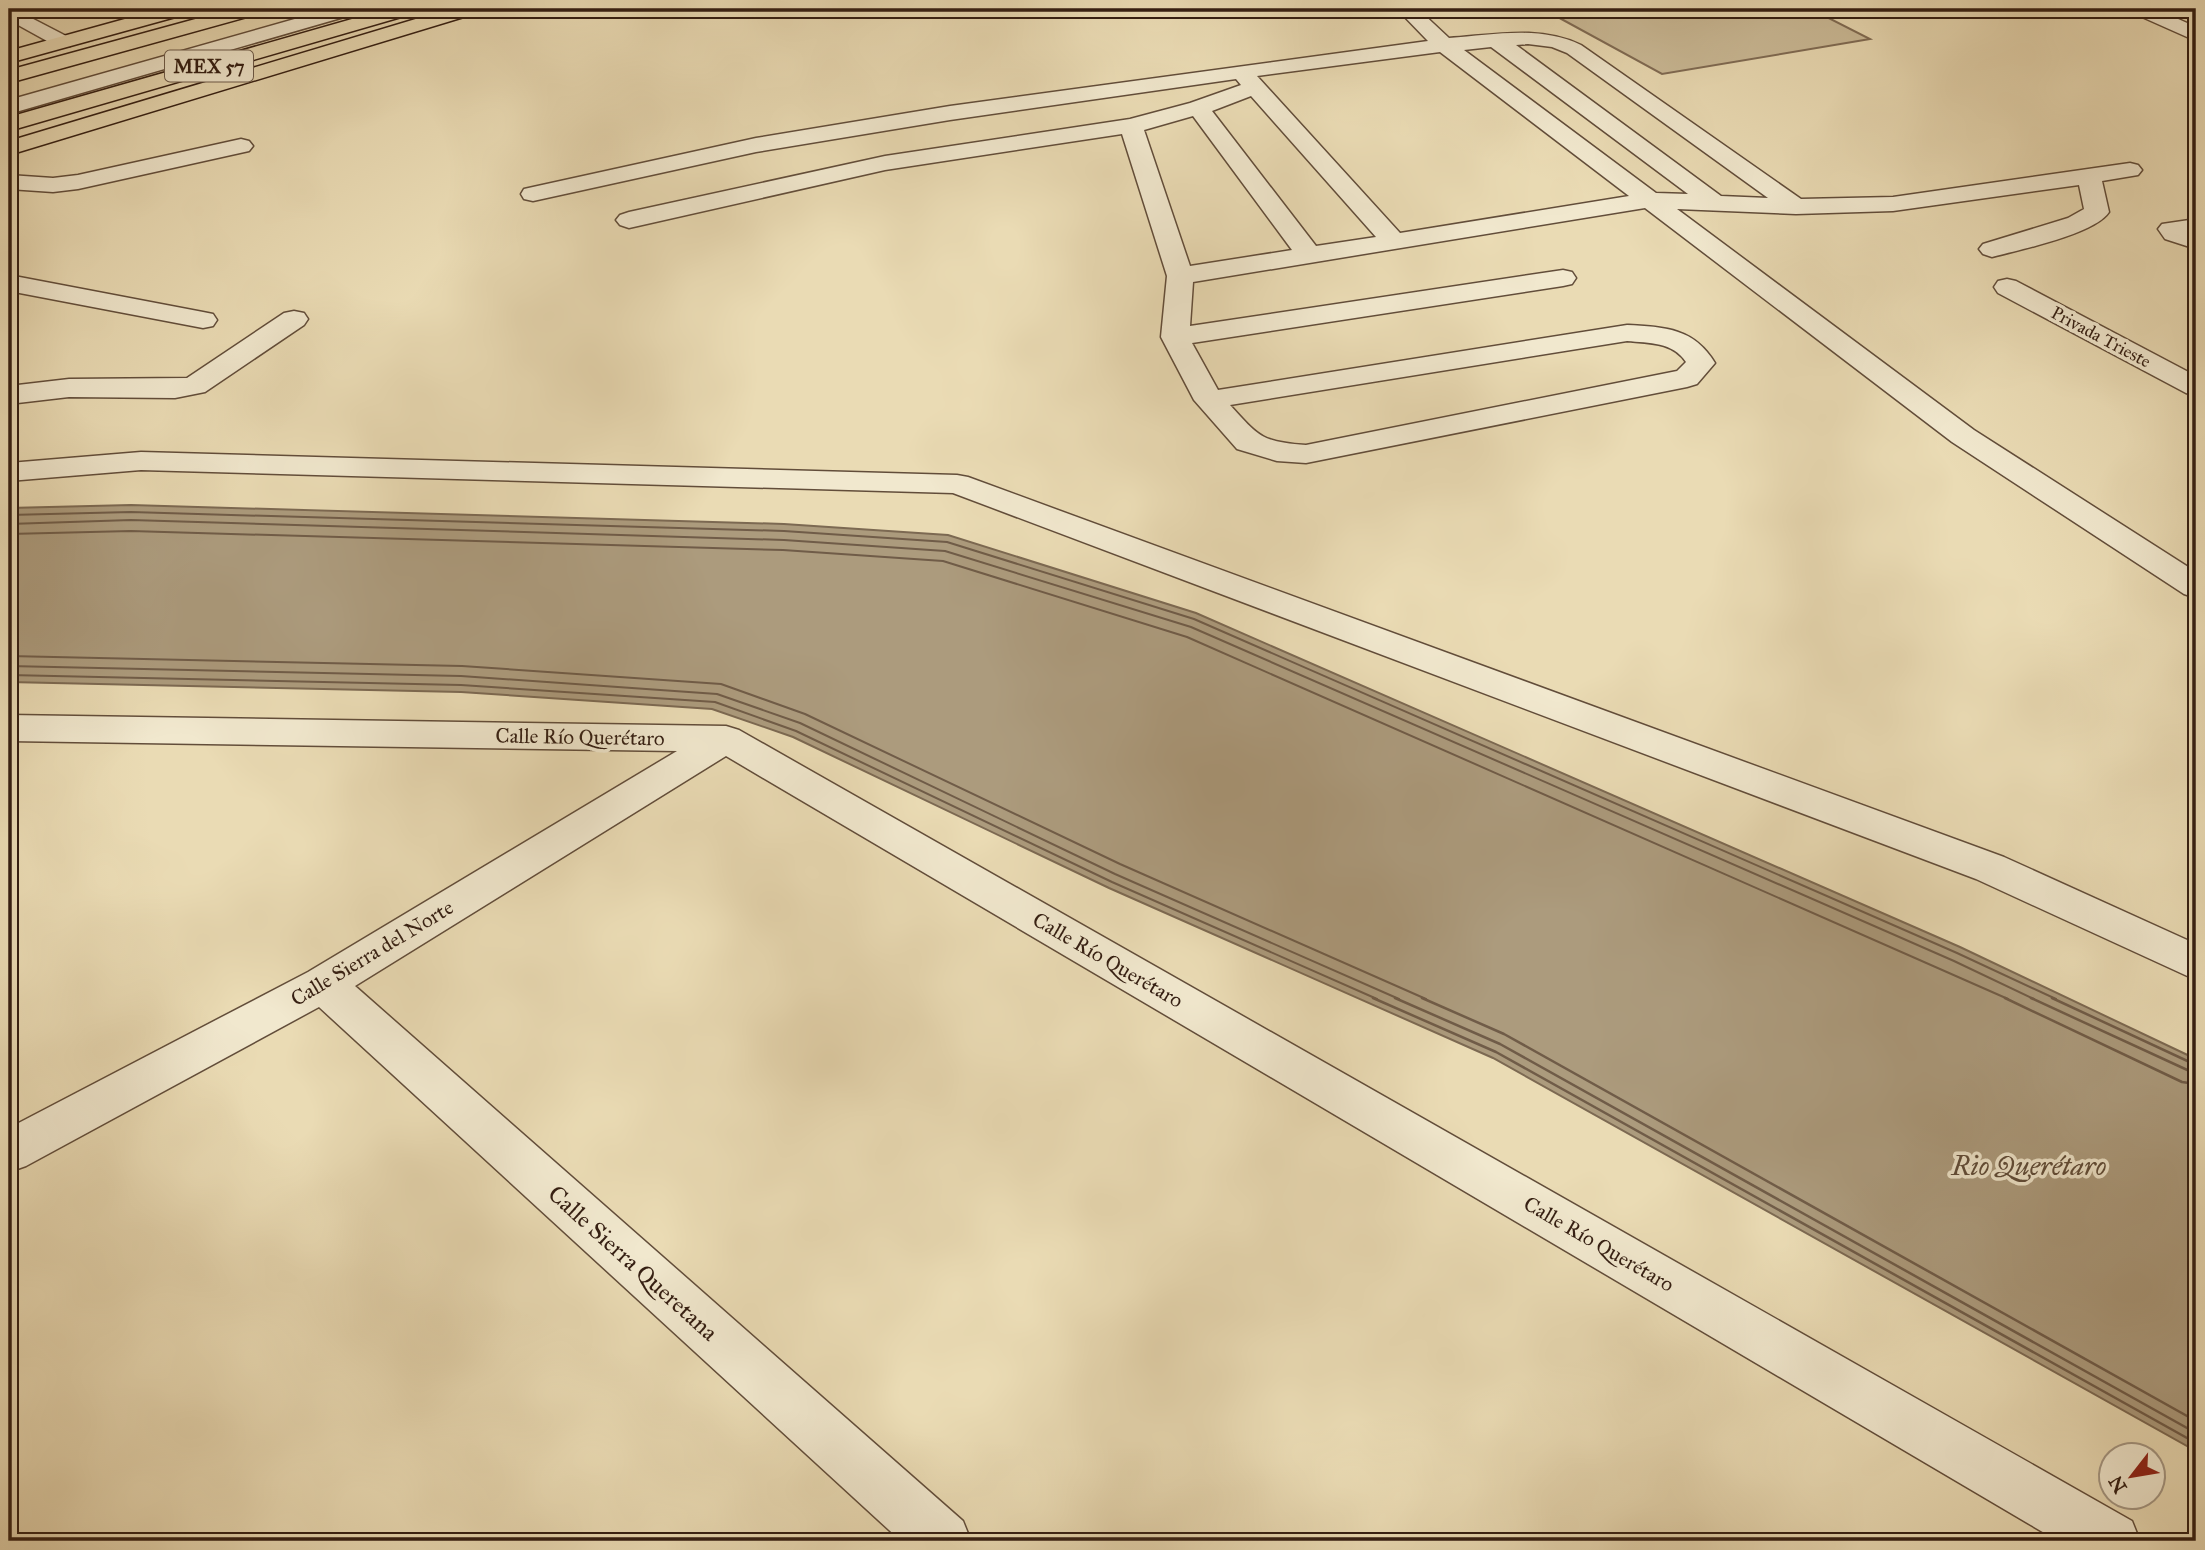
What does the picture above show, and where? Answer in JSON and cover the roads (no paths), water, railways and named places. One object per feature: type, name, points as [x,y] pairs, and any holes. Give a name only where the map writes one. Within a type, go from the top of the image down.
[{"type":"main road","points":[[9,57],[182,9]]},
{"type":"main road","name":"MEX 57","points":[[9,77],[254,9]]},
{"type":"main road","name":"MEX 57","points":[[9,124],[408,9]]},
{"type":"main road","points":[[9,135],[385,26],[432,9]]},
{"type":"main road","points":[[9,148],[470,9]]},
{"type":"street","points":[[9,90],[303,9]]},
{"type":"street","points":[[9,107],[351,9]]},
{"type":"street","points":[[1407,9],[1444,45],[1963,436],[2196,587]]},
{"type":"street","points":[[2140,9],[2196,35]]},
{"type":"street","points":[[19,13],[63,42]]},
{"type":"street","points":[[533,194],[756,145],[950,113],[1248,80],[1444,45],[1528,38],[1557,41],[1574,49],[1796,207]]},
{"type":"street","points":[[1495,40],[1715,203]]},
{"type":"street","points":[[629,220],[885,163],[1131,126],[1198,108],[1248,80]]},
{"type":"street","points":[[1248,80],[1393,240]]},
{"type":"street","points":[[1198,108],[1309,255]]},
{"type":"street","points":[[1131,126],[1180,276],[1175,337],[1209,400],[1248,443],[1277,452],[1306,454],[1687,378],[1701,363],[1695,350],[1667,336],[1627,333],[1209,400]]},
{"type":"street","points":[[9,182],[54,185],[78,182],[241,146]]},
{"type":"street","points":[[1180,276],[1651,200],[1796,207],[1893,204],[2130,170]]},
{"type":"street","points":[[1992,249],[2077,223],[2097,212],[2089,176]]},
{"type":"street","points":[[2196,227],[2171,229],[2174,234],[2196,241]]},
{"type":"street","points":[[1175,337],[1563,278]]},
{"type":"street","points":[[9,283],[203,320]]},
{"type":"street","name":"Privada Trieste","points":[[2007,288],[2196,387]]},
{"type":"street","points":[[9,395],[69,388],[175,389],[195,386],[294,319]]},
{"type":"street","points":[[9,472],[141,461],[957,484],[1990,867],[2196,963]]},
{"type":"street","name":"Calle Río Querétaro","points":[[9,728],[726,739],[2112,1541]]},
{"type":"street","name":"Calle Sierra del Norte","points":[[9,1151],[323,984],[726,739]]},
{"type":"street","name":"Calle Sierra Queretana","points":[[323,984],[943,1541]]},
{"type":"water","name":"Rio Querétaro","points":[[131,505],[784,524],[948,535],[1196,613],[1960,947],[2196,1059],[2196,1451],[1493,1058],[1109,888],[793,737],[712,709],[461,692],[9,682],[9,508]]}]
